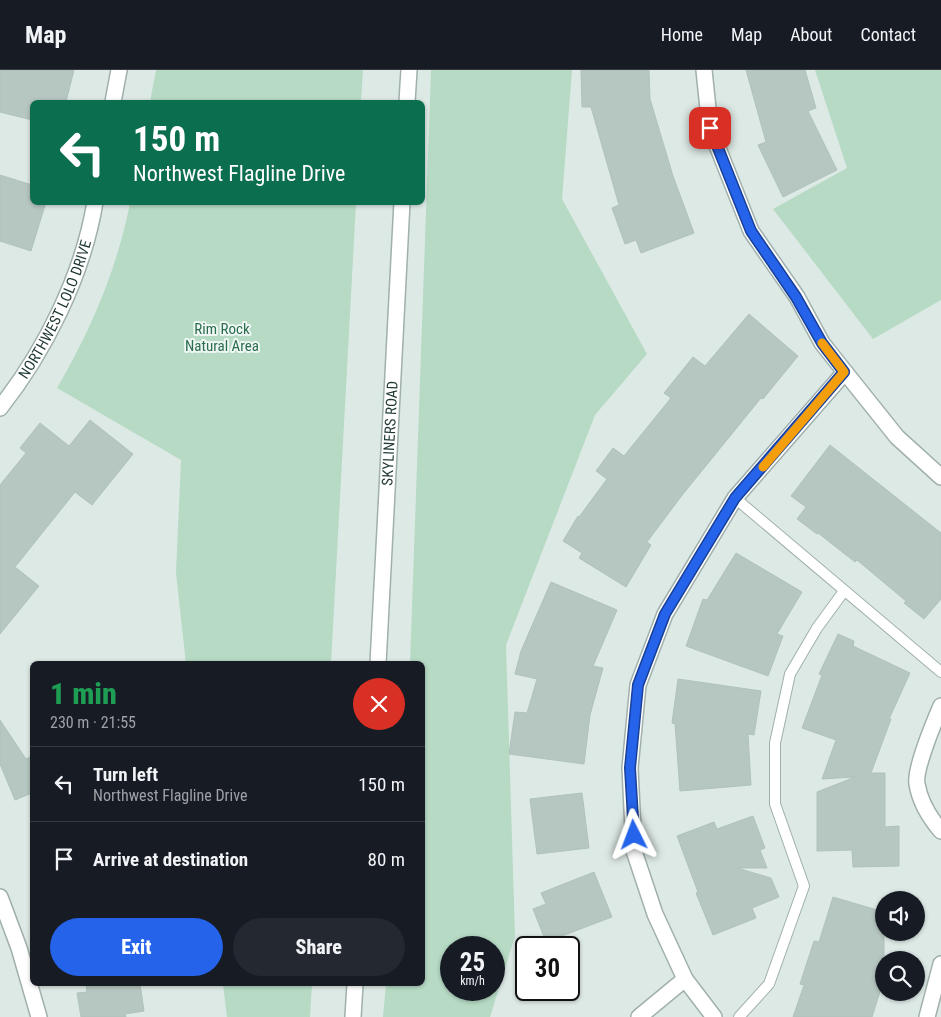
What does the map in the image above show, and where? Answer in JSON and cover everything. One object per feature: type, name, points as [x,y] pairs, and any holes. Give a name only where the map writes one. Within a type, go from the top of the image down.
[{"type":"street","points":[[113,100],[119,70]]},
{"type":"street","points":[[407,100],[409,70]]},
{"type":"street","points":[[704,70],[710,128],[751,231],[796,297],[822,343],[844,372],[897,437],[941,477]]},
{"type":"street","name":"NORTHWEST LOLO DRIVE","points":[[0,408],[21,382],[41,349],[58,315],[78,263],[94,205]]},
{"type":"street","name":"SKYLINERS ROAD","points":[[378,661],[402,205]]},
{"type":"street","points":[[714,1017],[684,978],[655,914],[634,851],[630,768],[638,685],[665,614],[735,498],[844,372]]},
{"type":"street","points":[[941,706],[926,742],[916,782],[925,810],[941,831]]},
{"type":"street","points":[[0,898],[19,948],[39,1017]]},
{"type":"street","points":[[927,1017],[941,964]]},
{"type":"street","points":[[639,1017],[684,978]]},
{"type":"street","points":[[352,1017],[355,986]]},
{"type":"lane","points":[[735,498],[941,672]]},
{"type":"lane","points":[[739,1017],[769,984],[804,886],[775,804],[775,743],[790,674],[817,628],[844,591]]},
{"type":"green space","points":[[156,70],[363,70],[361,100],[150,100]]},
{"type":"green space","points":[[431,70],[572,70],[562,199],[647,354],[595,415],[506,645],[515,936],[505,968],[505,936],[440,936],[440,1001],[495,1001],[490,1017],[383,1017],[386,986],[425,986],[425,661],[410,661]]},
{"type":"green space","points":[[815,70],[941,70],[941,300],[873,339],[773,209],[847,168]]},
{"type":"green space","name":"Rim Rock Natural Area","points":[[130,205],[356,205],[331,661],[186,661],[176,573],[181,460],[57,388],[92,321],[110,275],[125,228]]},
{"type":"green space","points":[[223,986],[312,986],[310,1017],[227,1017]]},
{"type":"building","points":[[0,70],[74,70],[66,100],[30,100],[30,120],[0,112]]},
{"type":"building","points":[[581,70],[649,70],[650,99],[673,176],[694,233],[641,253],[636,240],[625,244],[612,208],[619,205],[591,107],[582,107]]},
{"type":"building","points":[[746,70],[805,70],[816,108],[808,111],[837,170],[783,197],[758,145],[766,142]]},
{"type":"building","points":[[0,175],[30,184],[30,205],[45,205],[31,251],[0,241]]},
{"type":"building","points":[[749,314],[798,356],[763,399],[761,398],[683,494],[647,542],[651,545],[626,587],[579,558],[582,553],[563,541],[578,516],[607,479],[596,471],[613,448],[624,456],[671,398],[664,393],[693,357],[705,366]]},
{"type":"building","points":[[90,420],[133,454],[92,505],[75,492],[15,567],[39,586],[0,634],[0,485],[26,453],[20,448],[40,423],[69,446]]},
{"type":"building","points":[[830,445],[941,533],[941,599],[924,619],[904,603],[906,601],[857,560],[855,562],[797,519],[806,507],[791,496]]},
{"type":"building","points":[[736,553],[802,592],[777,634],[783,636],[768,676],[686,646],[703,599],[707,600]]},
{"type":"building","points":[[551,582],[617,610],[593,666],[603,668],[590,715],[584,764],[509,754],[515,712],[527,713],[537,679],[515,674],[521,651]]},
{"type":"building","points":[[838,634],[854,641],[853,646],[910,673],[889,719],[891,719],[871,773],[885,773],[885,827],[899,826],[899,866],[853,867],[852,850],[817,851],[817,792],[855,777],[822,779],[836,740],[802,728],[822,675],[819,674]]},
{"type":"building","points":[[678,679],[761,691],[754,735],[748,734],[751,785],[680,791],[675,724],[672,723]]},
{"type":"building","points":[[0,720],[26,759],[30,757],[30,794],[15,800],[0,764]]},
{"type":"building","points":[[582,793],[589,848],[537,854],[530,799]]},
{"type":"building","points":[[753,816],[765,848],[760,850],[767,868],[737,868],[771,878],[779,897],[752,908],[756,918],[713,935],[696,893],[698,892],[677,836],[714,822],[717,829]]},
{"type":"building","points":[[594,872],[612,917],[562,936],[544,936],[533,909],[546,904],[541,893]]},
{"type":"building","points":[[833,897],[875,909],[875,941],[884,941],[884,951],[875,951],[875,1001],[877,1001],[872,1017],[793,1017],[804,985],[800,984],[814,941],[819,942]]},
{"type":"building","points":[[86,986],[140,986],[144,1011],[125,1014],[126,1017],[81,1017],[77,993],[87,992]]},
{"type":"slow traffic","points":[[763,467],[844,372],[822,343]]},
{"type":"route","points":[[634,835],[630,768],[638,685],[665,614],[735,498],[844,372],[822,343],[796,297],[751,231],[710,128]]}]
